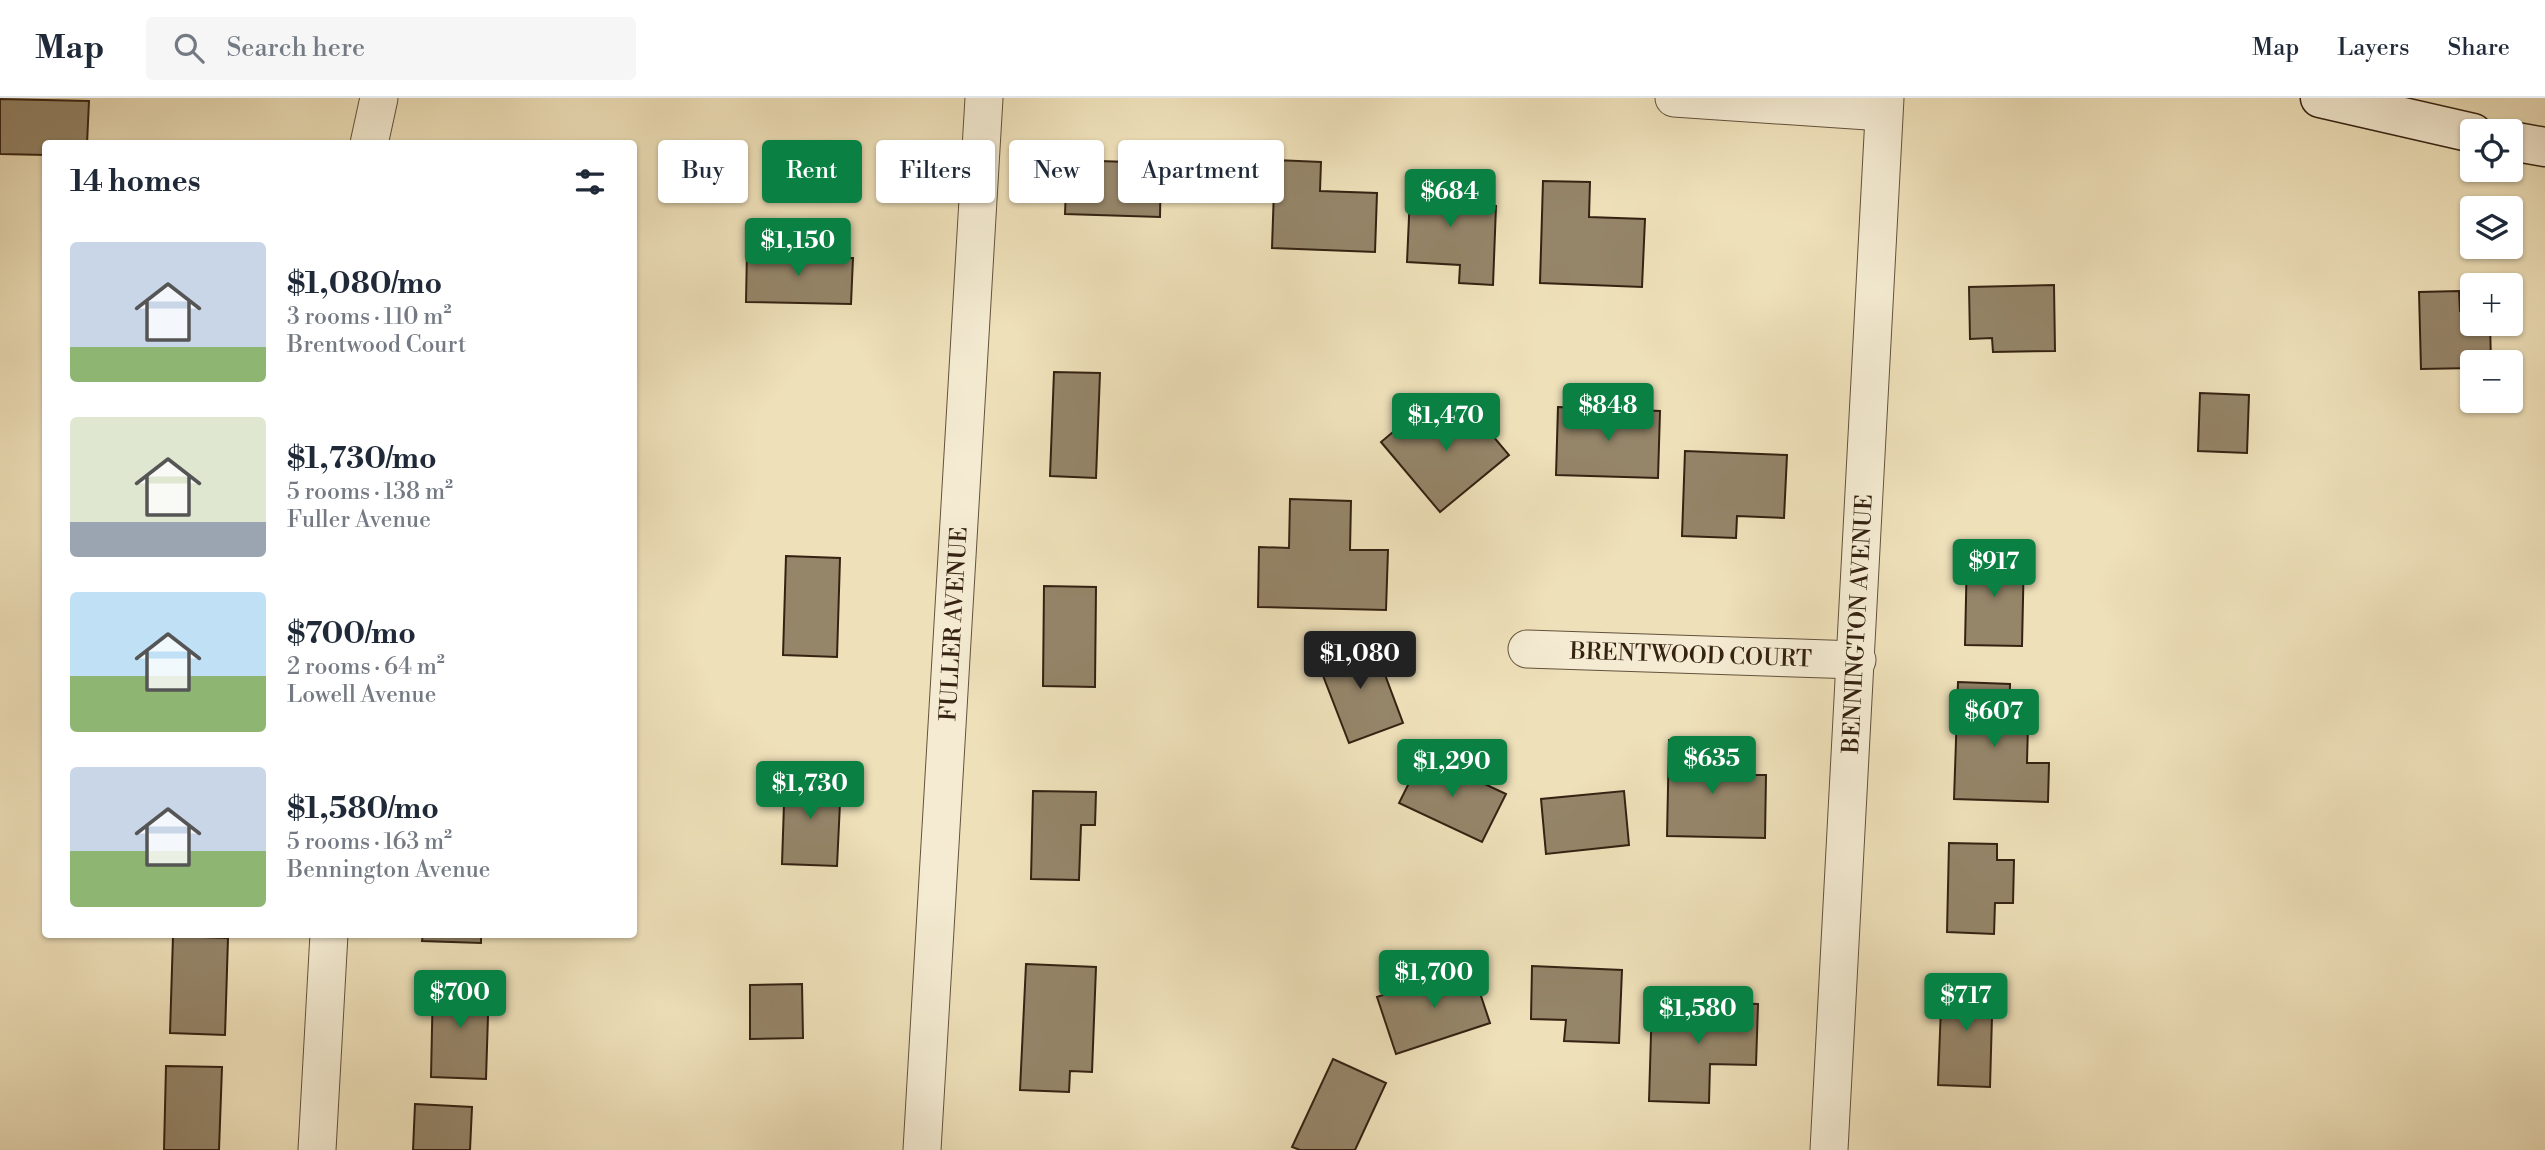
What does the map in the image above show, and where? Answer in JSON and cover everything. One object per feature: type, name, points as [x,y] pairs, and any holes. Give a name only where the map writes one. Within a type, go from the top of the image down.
[{"type":"main road","points":[[2320,98],[2460,130]]},
{"type":"main road","points":[[2523,143],[2545,147]]},
{"type":"street","points":[[370,140],[379,98]]},
{"type":"street","name":"FULLER AVENUE","points":[[922,1150],[984,98]]},
{"type":"street","points":[[1674,98],[1884,105]]},
{"type":"street","name":"BENNINGTON AVENUE","points":[[1829,1150],[1857,660],[1884,105]]},
{"type":"street","name":"BRENTWOOD COURT","points":[[1527,649],[1857,660]]},
{"type":"street","points":[[317,1150],[329,938]]},
{"type":"building","points":[[0,99],[89,101],[87,140],[42,140],[42,155],[0,154]]},
{"type":"building","points":[[1284,160],[1321,162],[1320,191],[1377,193],[1375,252],[1272,248],[1274,203],[1284,203]]},
{"type":"building","points":[[1104,161],[1118,162],[1118,203],[1160,203],[1160,217],[1065,214],[1065,203],[1104,203]]},
{"type":"building","points":[[1411,173],[1459,175],[1458,204],[1496,206],[1493,285],[1459,283],[1460,265],[1407,262]]},
{"type":"building","points":[[1543,181],[1590,182],[1589,217],[1645,219],[1642,287],[1540,283]]},
{"type":"building","points":[[747,250],[820,251],[820,258],[853,258],[851,304],[746,302]]},
{"type":"building","points":[[2054,285],[2055,351],[1993,352],[1992,338],[1970,339],[1969,287]]},
{"type":"building","points":[[2459,291],[2460,336],[2490,336],[2491,350],[2460,350],[2460,368],[2421,369],[2419,292]]},
{"type":"building","points":[[1054,372],[1100,373],[1096,478],[1050,476]]},
{"type":"building","points":[[2200,393],[2249,395],[2247,453],[2198,451]]},
{"type":"building","points":[[1460,397],[1509,455],[1440,512],[1381,442],[1405,422],[1415,433]]},
{"type":"building","points":[[1558,407],[1660,411],[1658,478],[1556,475]]},
{"type":"building","points":[[1685,451],[1787,455],[1784,518],[1737,516],[1736,538],[1682,536]]},
{"type":"building","points":[[1290,499],[1351,501],[1350,550],[1388,550],[1386,610],[1258,607],[1259,547],[1289,548]]},
{"type":"building","points":[[1967,552],[2024,553],[2022,646],[1965,645]]},
{"type":"building","points":[[786,556],[840,558],[837,657],[783,655]]},
{"type":"building","points":[[1044,586],[1096,587],[1095,687],[1043,686]]},
{"type":"building","points":[[1372,640],[1403,723],[1349,743],[1317,660]]},
{"type":"building","points":[[1958,682],[2010,684],[2009,723],[2028,723],[2027,763],[2049,763],[2048,802],[1954,799]]},
{"type":"building","points":[[1669,740],[1717,741],[1716,775],[1766,775],[1765,838],[1667,836]]},
{"type":"building","points":[[1423,755],[1506,794],[1482,842],[1399,803]]},
{"type":"building","points":[[785,774],[832,776],[831,802],[840,803],[837,866],[782,864]]},
{"type":"building","points":[[1033,791],[1096,792],[1095,825],[1081,825],[1079,880],[1031,879]]},
{"type":"building","points":[[1624,791],[1629,845],[1546,854],[1541,799]]},
{"type":"building","points":[[1949,843],[1997,844],[1997,860],[2014,860],[2013,903],[1995,903],[1994,934],[1947,932]]},
{"type":"building","points":[[173,938],[228,938],[225,1035],[170,1033]]},
{"type":"building","points":[[422,938],[481,938],[481,943],[422,941]]},
{"type":"building","points":[[1026,964],[1096,967],[1092,1072],[1070,1071],[1069,1092],[1020,1090]]},
{"type":"building","points":[[1471,966],[1490,1023],[1396,1054],[1377,997]]},
{"type":"building","points":[[1532,966],[1622,970],[1619,1043],[1564,1041],[1566,1020],[1531,1019]]},
{"type":"building","points":[[1942,980],[1993,981],[1990,1087],[1938,1085]]},
{"type":"building","points":[[433,982],[489,984],[486,1079],[431,1077]]},
{"type":"building","points":[[802,984],[803,1038],[750,1039],[750,985]]},
{"type":"building","points":[[1652,1001],[1758,1004],[1756,1065],[1710,1064],[1709,1103],[1649,1101]]},
{"type":"building","points":[[1333,1059],[1386,1083],[1355,1150],[1300,1150],[1292,1147]]},
{"type":"building","points":[[166,1066],[222,1067],[219,1150],[164,1150]]},
{"type":"building","points":[[415,1104],[472,1107],[470,1150],[413,1150]]}]
